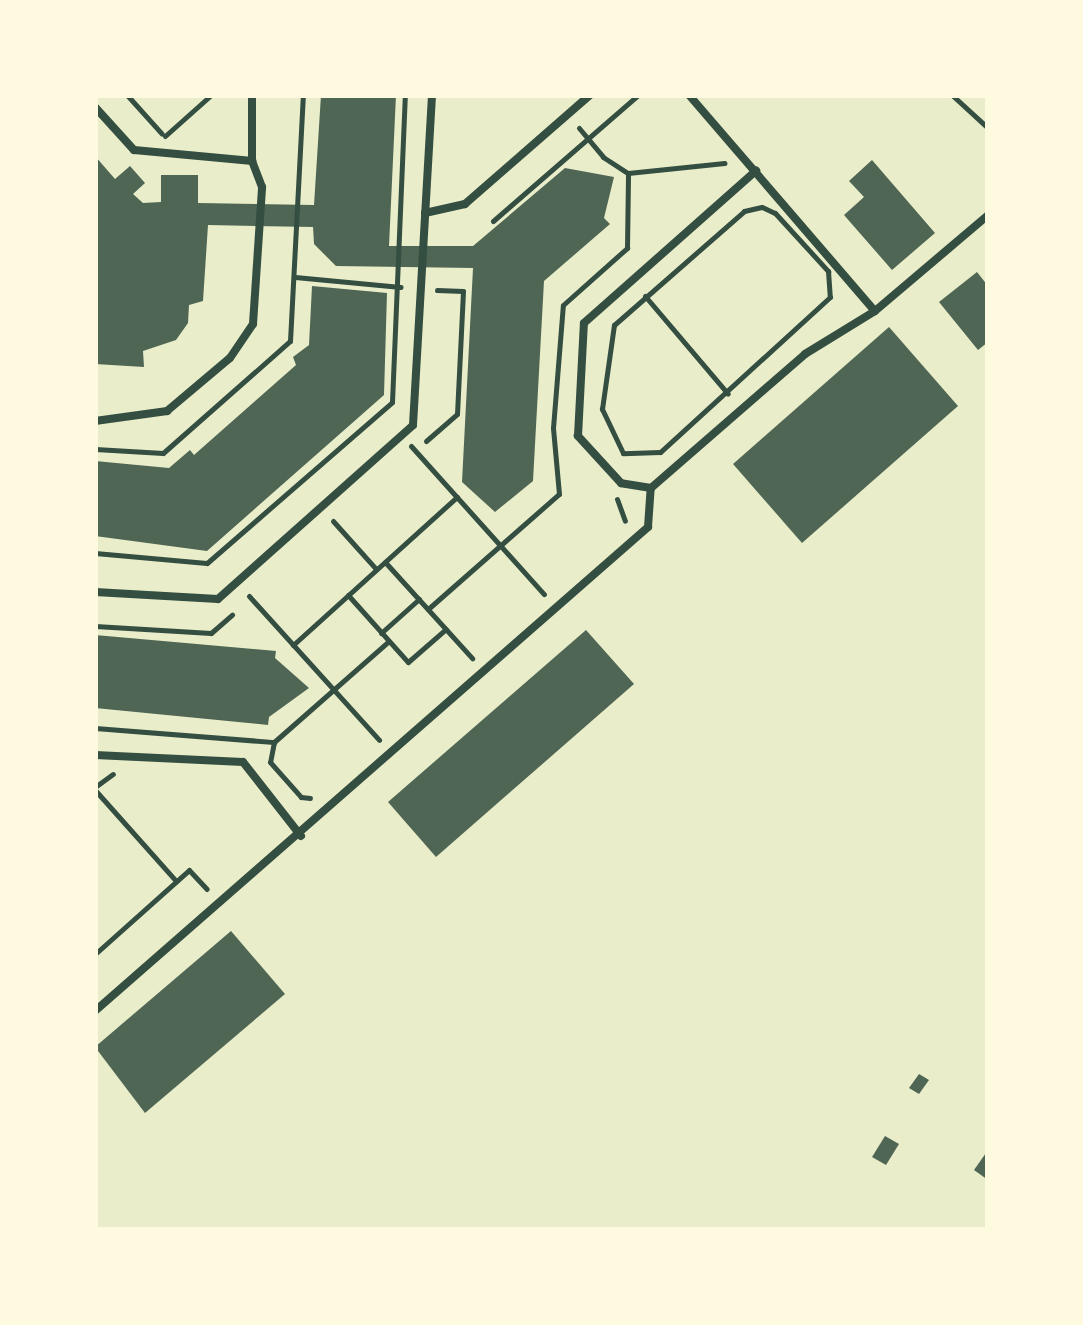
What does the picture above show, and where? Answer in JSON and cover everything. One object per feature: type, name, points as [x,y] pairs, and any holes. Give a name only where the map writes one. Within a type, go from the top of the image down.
[{"type":"lane","points":[[95,420],[168,411],[230,358],[253,324],[262,187],[252,162],[252,95]]},
{"type":"lane","points":[[95,592],[218,599],[413,425],[432,95]]},
{"type":"lane","points":[[426,213],[466,204],[590,95]]},
{"type":"lane","points":[[688,95],[875,311]]},
{"type":"lane","points":[[95,107],[134,150],[252,162]]},
{"type":"lane","points":[[651,488],[621,483],[578,436],[584,323],[756,171]]},
{"type":"lane","points":[[95,1011],[301,836],[648,527],[651,488],[804,354],[875,311],[988,216]]},
{"type":"lane","points":[[95,756],[242,762],[301,836]]},
{"type":"path","points":[[127,95],[164,137]]},
{"type":"path","points":[[148,151],[211,95]]},
{"type":"path","points":[[95,553],[207,563],[392,402],[405,95]]},
{"type":"path","points":[[493,221],[638,95]]},
{"type":"path","points":[[952,95],[988,128]]},
{"type":"path","points":[[567,115],[588,140],[628,172],[747,160]]},
{"type":"path","points":[[762,207],[775,212],[828,271],[833,283],[824,309],[660,452],[623,452],[602,410],[610,336],[614,325],[646,297],[744,210],[762,207]]},
{"type":"path","points":[[614,259],[741,410]]},
{"type":"path","points":[[295,277],[462,292],[457,414],[402,463]]},
{"type":"path","points":[[428,610],[559,494],[554,428]]},
{"type":"path","points":[[402,436],[550,600]]},
{"type":"path","points":[[293,644],[457,496]]},
{"type":"path","points":[[321,508],[376,570]]},
{"type":"path","points":[[320,535],[348,511]]},
{"type":"path","points":[[385,562],[477,664]]},
{"type":"path","points":[[237,582],[392,754]]},
{"type":"path","points":[[95,626],[211,633],[264,585]]},
{"type":"path","points":[[348,595],[408,662],[446,629]]},
{"type":"path","points":[[380,633],[418,599]]},
{"type":"path","points":[[323,799],[300,797],[270,762],[274,742],[388,642]]},
{"type":"path","points":[[95,728],[274,742]]},
{"type":"path","points":[[126,772],[95,788],[176,881]]},
{"type":"building","points":[[321,95],[396,95],[389,246],[473,246],[565,168],[614,177],[604,218],[610,224],[544,281],[533,481],[495,512],[462,482],[473,268],[336,266],[314,244],[313,227],[208,225],[203,301],[189,305],[188,323],[176,340],[143,351],[144,367],[95,364],[95,156],[115,179],[130,166],[145,183],[133,194],[143,203],[161,202],[161,175],[198,175],[198,203],[314,205]]},
{"type":"building","points":[[872,160],[935,233],[892,270],[844,215],[864,197],[849,181]]},
{"type":"building","points":[[977,272],[988,286],[988,342],[978,350],[939,302]]},
{"type":"building","points":[[312,286],[387,293],[384,395],[207,551],[95,536],[95,461],[169,468],[190,450],[194,455],[296,365],[293,357],[309,345]]},
{"type":"building","points":[[889,327],[958,406],[802,543],[733,464]]},
{"type":"building","points":[[586,630],[634,684],[436,857],[388,802]]},
{"type":"building","points":[[95,635],[276,651],[275,658],[309,688],[269,717],[268,725],[95,708]]},
{"type":"building","points":[[231,931],[285,994],[145,1113],[95,1047]]},
{"type":"building","points":[[919,1074],[929,1080],[919,1094],[909,1088]]},
{"type":"building","points":[[885,1136],[899,1144],[886,1165],[872,1157]]},
{"type":"building","points":[[988,1150],[988,1180],[974,1170]]}]
